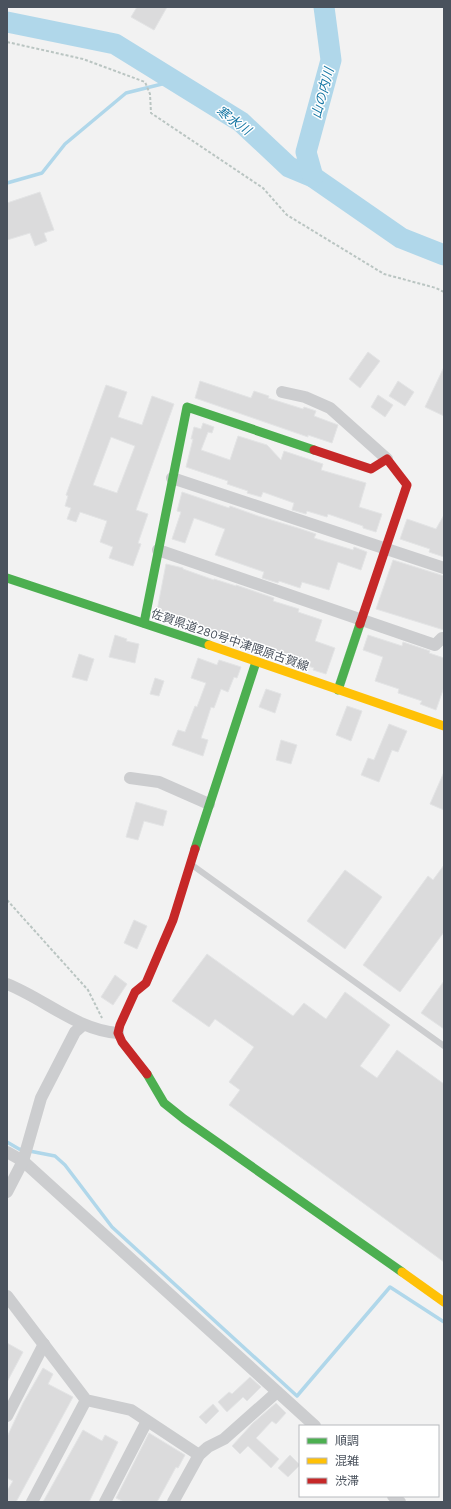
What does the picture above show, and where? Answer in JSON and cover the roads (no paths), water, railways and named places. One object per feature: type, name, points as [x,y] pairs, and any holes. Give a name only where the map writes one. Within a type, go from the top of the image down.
[{"type":"street","points":[[282,392],[304,397],[330,408],[387,459],[407,485],[338,690]]},
{"type":"street","points":[[144,622],[187,407],[371,469],[387,459]]},
{"type":"street","points":[[172,478],[444,568]]},
{"type":"street","points":[[158,550],[435,645],[442,638],[444,638]]},
{"type":"street","name":"佐賀県道280号中津隈原古賀線","points":[[7,578],[144,622],[444,726]]},
{"type":"street","points":[[256,662],[209,804],[173,920],[146,983],[136,992],[120,1025],[118,1034],[164,1103],[184,1119],[444,1302]]},
{"type":"street","points":[[130,778],[159,782],[209,804]]},
{"type":"street","points":[[7,984],[83,1025],[107,1033],[118,1034]]},
{"type":"street","points":[[7,1192],[23,1161],[41,1098],[75,1032],[83,1025]]},
{"type":"street","points":[[7,1152],[23,1161],[314,1425]]},
{"type":"street","points":[[7,1296],[86,1400],[131,1410],[199,1455]]},
{"type":"street","points":[[7,1416],[44,1344]]},
{"type":"street","points":[[173,1502],[199,1455],[208,1447],[224,1439],[277,1392]]},
{"type":"street","points":[[32,1502],[86,1400]]},
{"type":"street","points":[[105,1502],[146,1420]]},
{"type":"lane","points":[[190,864],[444,1046]]},
{"type":"waterway","name":"山の内川","points":[[313,177],[306,152],[331,60],[324,7]]},
{"type":"waterway","name":"寒水川","points":[[7,22],[115,44],[241,122],[289,167],[313,177],[401,238],[444,255]]},
{"type":"waterway","points":[[7,183],[42,173],[65,144],[126,93],[174,81]]},
{"type":"waterway","points":[[7,1142],[19,1149],[55,1156],[65,1165],[112,1227],[297,1396],[390,1287],[444,1322]]}]
